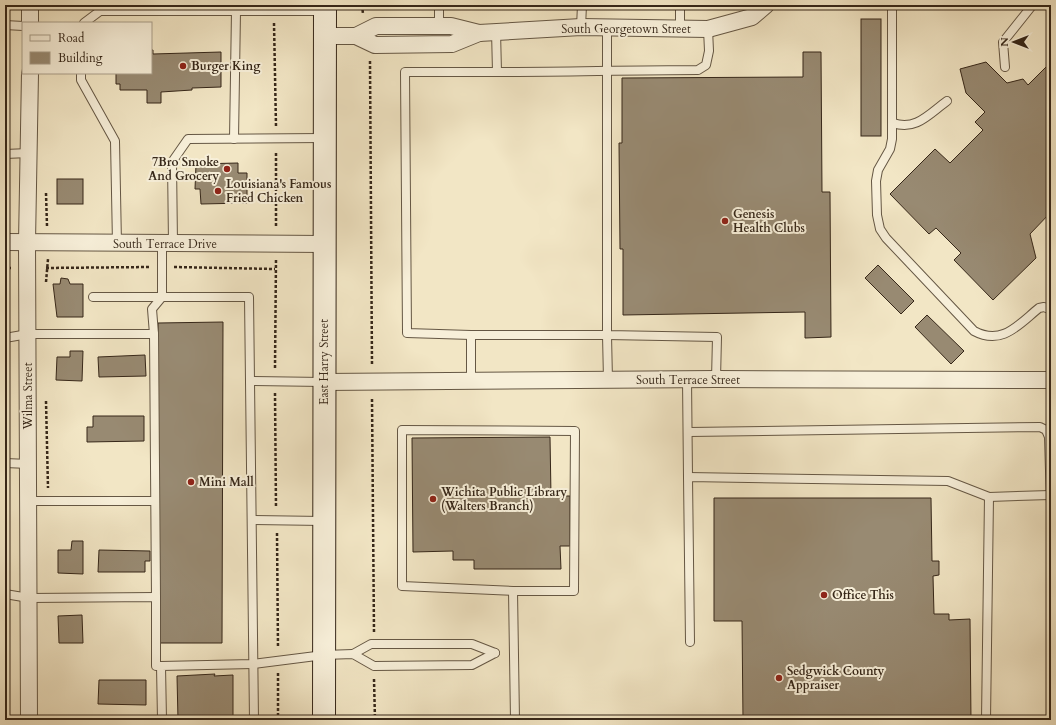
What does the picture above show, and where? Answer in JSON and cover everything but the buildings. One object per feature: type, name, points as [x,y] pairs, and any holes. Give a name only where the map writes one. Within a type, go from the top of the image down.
[{"type":"main road","name":"East Harry Street","points":[[324,720],[325,8]]},
{"type":"street","points":[[30,5],[30,22]]},
{"type":"street","name":"South Georgetown Street","points":[[326,36],[363,36],[375,45],[452,44],[479,33],[496,31],[581,27],[708,30],[752,17],[766,5]]},
{"type":"street","name":"South Georgetown Street","points":[[363,36],[376,26],[452,26],[479,33]]},
{"type":"street","name":"Wilma Street","points":[[29,720],[27,242],[30,74]]},
{"type":"street","name":"South Terrace Drive","points":[[5,242],[117,244],[324,244]]},
{"type":"street","name":"South Terrace Street","points":[[324,382],[688,379],[1051,380]]},
{"type":"lane","points":[[439,5],[439,26]]},
{"type":"lane","points":[[581,27],[582,5]]},
{"type":"lane","points":[[680,5],[680,29]]},
{"type":"lane","points":[[892,5],[893,123],[890,149],[878,170],[876,181],[877,215],[880,230],[974,330],[982,335],[989,337],[1008,333],[1039,308],[1044,307],[1051,310]]},
{"type":"lane","points":[[1005,67],[1003,42],[1031,6]]},
{"type":"lane","points":[[85,22],[100,11],[236,11],[249,8],[274,11],[325,8]]},
{"type":"lane","points":[[234,139],[236,11]]},
{"type":"lane","points":[[5,25],[22,26]]},
{"type":"lane","points":[[607,27],[608,380]]},
{"type":"lane","points":[[708,30],[709,51],[706,66],[698,70],[627,70],[607,72],[405,72],[407,333],[717,337],[716,379]]},
{"type":"lane","points":[[496,31],[497,72]]},
{"type":"lane","points":[[81,74],[81,80],[115,140],[117,244]]},
{"type":"lane","points":[[893,123],[907,126],[915,124],[947,101]]},
{"type":"lane","points":[[325,138],[188,139],[172,162],[167,244],[162,267],[162,297],[152,309],[154,334],[156,666],[253,664],[324,655],[353,654],[374,644],[472,644],[495,653],[472,665],[374,666],[353,654]]},
{"type":"lane","points":[[5,154],[29,153]]},
{"type":"lane","points":[[93,297],[249,297],[254,720]]},
{"type":"lane","points":[[5,338],[28,334],[154,334]]},
{"type":"lane","points":[[471,335],[471,381]]},
{"type":"lane","points":[[688,379],[690,642]]},
{"type":"lane","points":[[250,381],[324,382]]},
{"type":"lane","points":[[689,432],[1040,427],[1046,430],[1049,437],[1051,504]]},
{"type":"lane","points":[[402,430],[575,431],[574,591],[513,591],[402,586],[402,430]]},
{"type":"lane","points":[[5,463],[29,464]]},
{"type":"lane","points":[[688,477],[948,481],[988,497],[1050,495]]},
{"type":"lane","points":[[986,720],[988,497]]},
{"type":"lane","points":[[29,501],[155,501]]},
{"type":"lane","points":[[252,520],[324,521]]},
{"type":"lane","points":[[513,591],[515,720]]},
{"type":"lane","points":[[5,594],[29,598],[156,597]]},
{"type":"lane","points":[[161,666],[162,720]]},
{"type":"path","points":[[362,5],[363,36],[371,67],[374,644]]},
{"type":"path","points":[[274,11],[276,138],[275,381],[278,720]]},
{"type":"path","points":[[5,268],[162,267],[276,269]]},
{"type":"path","points":[[374,666],[374,720]]},
{"type":"place","name":"Burger King","points":[[183,66]]},
{"type":"place","name":"7Bro Smoke And Grocery","points":[[227,169]]},
{"type":"place","name":"Louisiana's Famous Fried Chicken","points":[[218,191]]},
{"type":"place","name":"Genesis Health Clubs","points":[[725,221]]},
{"type":"place","name":"Mini Mall","points":[[191,482]]},
{"type":"place","name":"Wichita Public Library (Walters Branch)","points":[[433,499]]},
{"type":"place","name":"Office This","points":[[824,595]]},
{"type":"place","name":"Sedgwick County Appraiser","points":[[779,678]]}]
